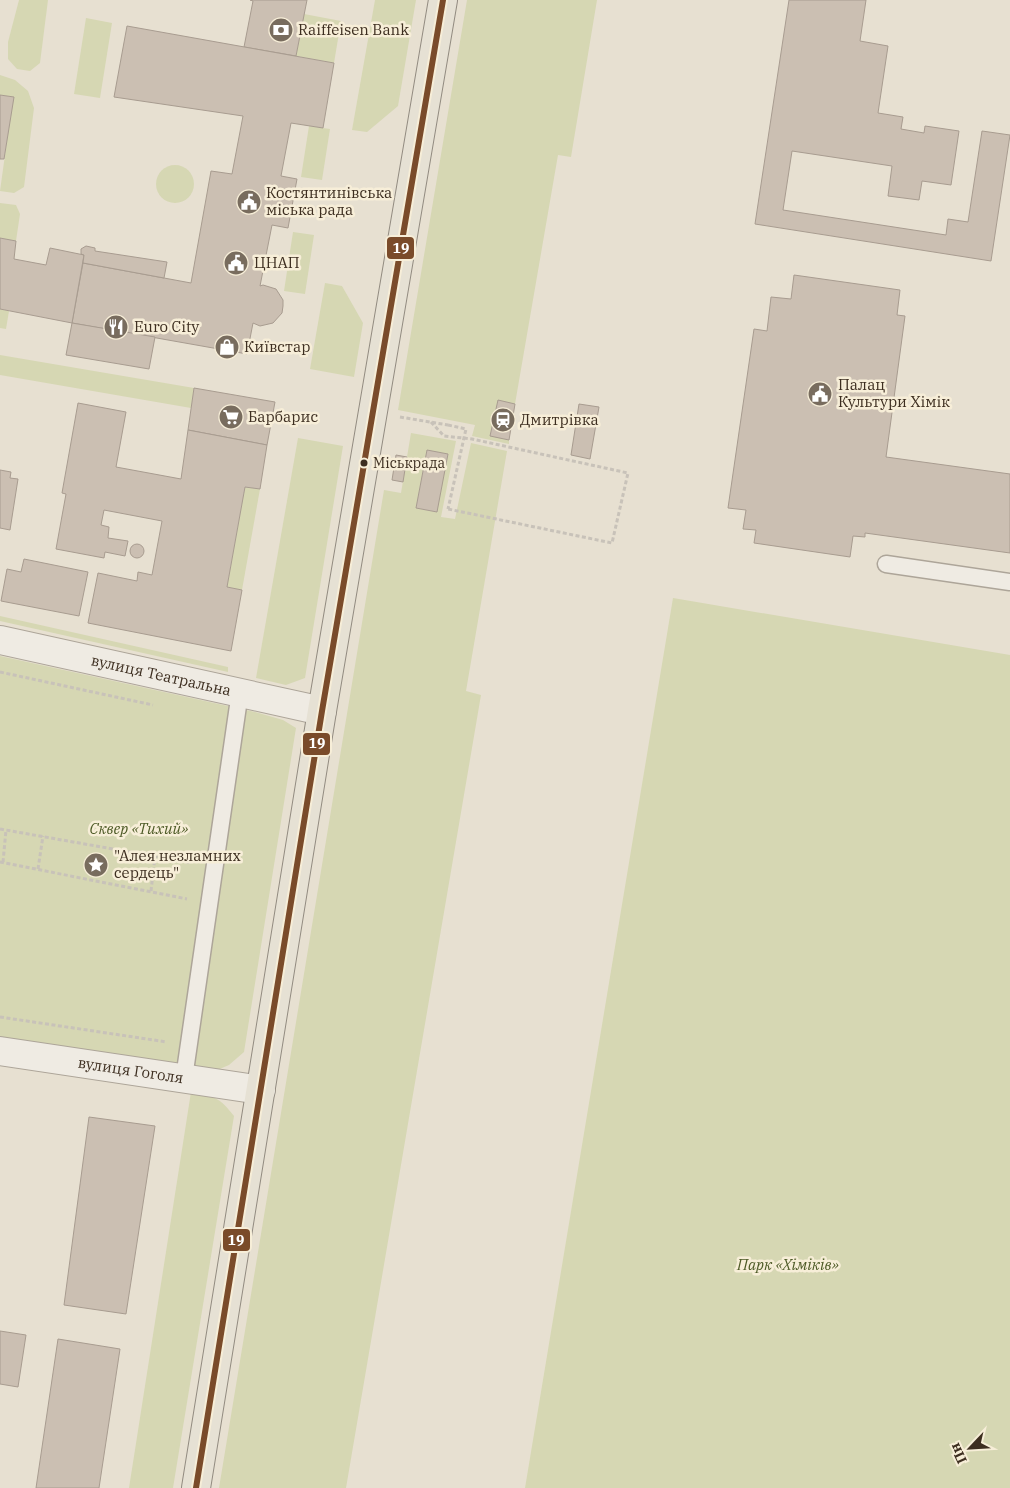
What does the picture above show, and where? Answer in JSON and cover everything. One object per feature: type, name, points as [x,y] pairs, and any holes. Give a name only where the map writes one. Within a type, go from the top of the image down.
[{"type":"main road","points":[[196,1488],[322,710],[443,0]]},
{"type":"street","name":"вулиця Театральна","points":[[0,640],[322,710]]},
{"type":"street","name":"вулиця Гоголя","points":[[0,1051],[261,1090]]},
{"type":"lane","points":[[886,564],[1010,582]]},
{"type":"lane","points":[[184,1078],[240,692]]},
{"type":"path","points":[[397,416],[431,422],[448,425],[466,430],[448,509],[612,543],[628,473],[472,439],[444,436],[431,422]]},
{"type":"path","points":[[0,672],[161,707]]},
{"type":"path","points":[[0,829],[215,867]]},
{"type":"path","points":[[6,830],[1,862],[210,904]]},
{"type":"path","points":[[38,870],[43,836]]},
{"type":"path","points":[[151,891],[155,857]]},
{"type":"path","points":[[0,1017],[189,1045]]},
{"type":"green space","points":[[19,0],[48,0],[40,63],[30,71],[17,69],[8,59],[8,42]]},
{"type":"green space","points":[[375,0],[416,0],[398,106],[367,132],[352,130]]},
{"type":"green space","points":[[467,0],[597,0],[571,157],[558,155],[515,404],[498,401],[490,435],[509,440],[509,444],[472,436],[475,425],[398,410]]},
{"type":"green space","points":[[304,14],[341,21],[334,63],[296,56]]},
{"type":"green space","points":[[86,18],[112,23],[100,98],[74,94]]},
{"type":"green space","points":[[0,75],[15,80],[28,91],[34,108],[24,187],[14,193],[0,191],[13,97],[0,95]]},
{"type":"green space","points":[[309,126],[330,129],[322,180],[301,177]]},
{"type":"green space","points":[[175,165],[189,170],[194,184],[189,198],[175,203],[161,198],[156,184],[161,170]]},
{"type":"green space","points":[[0,203],[16,205],[20,214],[16,241],[0,238]]},
{"type":"green space","points":[[293,232],[314,235],[305,294],[284,291]]},
{"type":"green space","points":[[325,283],[342,286],[363,323],[354,377],[310,369]]},
{"type":"green space","points":[[0,309],[9,311],[6,329],[0,328]]},
{"type":"green space","points":[[0,355],[194,388],[191,408],[0,375]]},
{"type":"green space","points":[[411,433],[456,441],[441,517],[455,519],[471,443],[507,451],[466,691],[481,695],[346,1488],[219,1488],[384,490],[401,493]],"holes":[[[427,450],[448,454],[436,512],[416,508]]]},
{"type":"green space","points":[[298,438],[343,446],[305,678],[286,685],[256,678]]},
{"type":"green space","points":[[245,487],[260,489],[242,590],[227,587]]},
{"type":"green space","name":"Парк «Хіміків»","points":[[673,598],[1010,655],[1010,1488],[525,1488]]},
{"type":"green space","points":[[0,616],[228,667],[228,672],[0,621]]},
{"type":"green space","name":"Сквер «Тихий»","points":[[0,656],[255,712],[283,720],[296,728],[244,1052],[229,1065],[215,1071],[0,1037]]},
{"type":"green space","points":[[191,1092],[215,1098],[234,1116],[173,1488],[129,1488]]},
{"type":"building","points":[[250,0],[307,0],[296,56],[244,47],[253,1]]},
{"type":"building","points":[[789,0],[866,0],[860,41],[888,46],[878,113],[903,117],[901,129],[924,133],[925,126],[959,131],[951,185],[922,181],[919,200],[888,196],[892,166],[792,151],[783,210],[946,235],[948,219],[968,222],[982,131],[1010,135],[991,261],[755,224]]},
{"type":"building","name":"Костянтинівська міська рада","points":[[127,26],[334,63],[323,128],[291,123],[281,176],[297,179],[288,228],[272,225],[260,286],[263,285],[276,289],[283,300],[282,313],[273,323],[260,326],[253,323],[247,354],[72,323],[83,263],[191,283],[211,171],[232,174],[243,116],[114,97]]},
{"type":"building","points":[[0,95],[14,97],[4,159],[0,159]]},
{"type":"building","points":[[0,238],[16,241],[14,259],[46,265],[50,248],[84,255],[72,323],[0,309]]},
{"type":"building","points":[[86,246],[95,248],[95,251],[167,262],[164,278],[83,263],[84,255],[81,254],[81,249]]},
{"type":"building","name":"Палац Культури Хімік","points":[[794,275],[900,290],[897,315],[905,316],[886,457],[1010,474],[1010,553],[865,533],[865,537],[853,536],[850,557],[754,543],[756,530],[743,529],[746,510],[728,508],[754,329],[767,331],[771,297],[791,299]]},
{"type":"building","points":[[72,323],[155,337],[149,369],[66,355]]},
{"type":"building","points":[[194,388],[275,402],[267,445],[188,430]]},
{"type":"building","points":[[498,400],[515,404],[509,440],[490,436]]},
{"type":"building","points":[[78,403],[126,412],[116,467],[181,479],[188,430],[267,445],[260,489],[245,487],[227,587],[242,590],[231,651],[88,623],[98,573],[137,581],[138,572],[152,575],[162,521],[104,510],[101,525],[109,527],[108,538],[128,541],[125,556],[105,552],[104,558],[56,549],[66,494],[62,493]]},
{"type":"building","points":[[579,404],[599,407],[590,459],[571,455]]},
{"type":"building","points":[[427,450],[448,454],[437,512],[416,508]]},
{"type":"building","points":[[396,455],[407,457],[403,482],[392,480]]},
{"type":"building","points":[[0,470],[11,472],[10,478],[18,479],[10,530],[0,528]]},
{"type":"building","points":[[137,544],[142,546],[144,551],[142,556],[137,558],[132,556],[130,551],[132,546]]},
{"type":"building","points":[[24,559],[88,572],[79,616],[1,601],[7,569],[21,572]]},
{"type":"building","points":[[89,1117],[155,1126],[126,1314],[64,1305]]},
{"type":"building","points":[[0,1331],[26,1335],[18,1387],[0,1384]]},
{"type":"building","points":[[58,1339],[120,1349],[99,1488],[36,1488]]},
{"type":"transit line","name":"19","points":[[196,1488],[322,711],[443,0]]},
{"type":"place","name":"Raiffeisen Bank","points":[[281,30]]},
{"type":"place","name":"Костянтинівська міська рада","points":[[249,202]]},
{"type":"place","name":"ЦНАП","points":[[236,263]]},
{"type":"place","name":"Euro City","points":[[116,327]]},
{"type":"place","name":"Київстар","points":[[227,347]]},
{"type":"place","name":"Палац Культури Хімік","points":[[820,394]]},
{"type":"place","name":"Барбарис","points":[[231,417]]},
{"type":"place","name":"Дмитрівка","points":[[503,420]]},
{"type":"place","name":"Міськрада","points":[[364,463]]},
{"type":"place","name":"\"Алея незламних сердець\"","points":[[96,865]]}]
